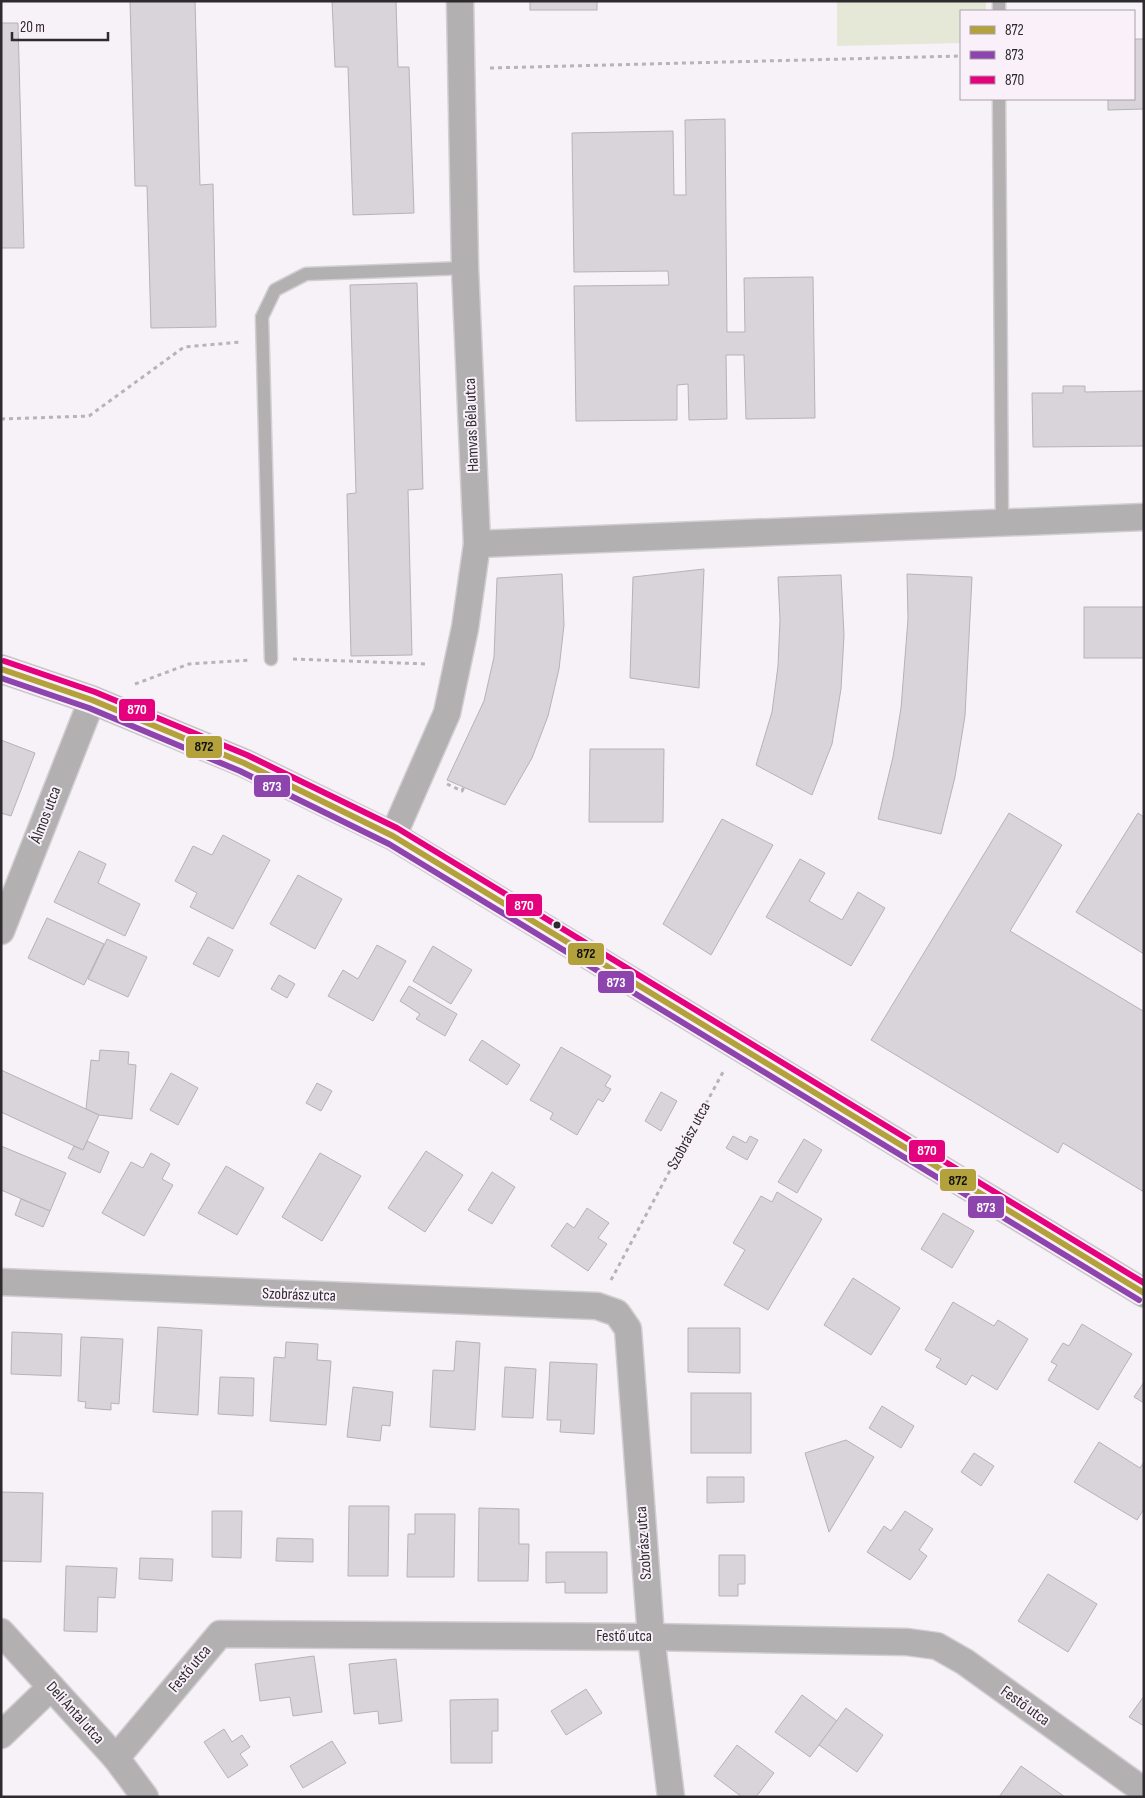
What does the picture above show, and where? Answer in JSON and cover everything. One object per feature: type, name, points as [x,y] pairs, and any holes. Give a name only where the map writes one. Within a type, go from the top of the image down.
[{"type":"street","name":"Hamvas Béla utca","points":[[393,836],[447,713],[465,628],[478,544],[465,268],[460,1]]},
{"type":"street","points":[[478,544],[1144,517]]},
{"type":"street","points":[[1,669],[92,700],[244,763],[393,836],[1144,1293]]},
{"type":"street","name":"Álmos utca","points":[[1,931],[92,700]]},
{"type":"street","name":"Szobrász utca","points":[[1,1282],[597,1306],[617,1313],[628,1328],[651,1637],[672,1797]]},
{"type":"street","name":"Deli Antal utca","points":[[1,1632],[116,1758],[145,1797]]},
{"type":"street","name":"Festő utca","points":[[116,1758],[220,1634],[651,1637],[907,1642],[937,1646],[965,1662],[1144,1790]]},
{"type":"street","points":[[1,1735],[52,1687]]},
{"type":"lane","points":[[999,100],[1002,522]]},
{"type":"lane","points":[[271,659],[262,317],[275,290],[306,274],[465,268]]},
{"type":"path","points":[[462,69],[960,56]]},
{"type":"path","points":[[1,419],[89,416],[184,347],[262,340]]},
{"type":"path","points":[[92,700],[189,664],[271,659],[458,665]]},
{"type":"path","points":[[445,784],[462,792],[464,787]]},
{"type":"path","name":"Szobrász utca","points":[[597,1306],[738,1045]]},
{"type":"green space","points":[[837,1],[986,1],[986,10],[960,10],[960,43],[837,46]]},
{"type":"building","points":[[130,1],[195,1],[200,185],[213,184],[216,327],[151,328],[147,186],[135,186]]},
{"type":"building","points":[[332,1],[396,1],[398,67],[409,67],[414,213],[353,215],[348,67],[335,67]]},
{"type":"building","points":[[530,1],[597,1],[597,10],[530,10]]},
{"type":"building","points":[[1,23],[18,23],[24,248],[1,248]]},
{"type":"building","points":[[1135,39],[1144,39],[1144,109],[1108,110],[1108,100],[1135,100]]},
{"type":"building","points":[[725,119],[727,332],[745,332],[744,278],[813,277],[815,418],[746,419],[744,355],[726,355],[727,419],[689,420],[688,384],[677,385],[677,420],[576,421],[574,286],[669,285],[668,271],[574,272],[572,133],[673,131],[674,195],[686,195],[685,120]]},
{"type":"building","points":[[417,283],[423,489],[408,490],[412,655],[351,656],[347,494],[356,493],[350,285]]},
{"type":"building","points":[[1063,386],[1085,386],[1085,392],[1144,391],[1144,446],[1033,447],[1032,393],[1063,393]]},
{"type":"building","points":[[704,569],[699,688],[630,678],[633,577]]},
{"type":"building","points":[[562,574],[564,625],[559,669],[548,716],[532,758],[505,805],[447,780],[484,701],[494,657],[497,578]]},
{"type":"building","points":[[907,574],[972,577],[965,716],[955,777],[941,834],[878,819],[893,757],[901,708],[908,619]]},
{"type":"building","points":[[841,575],[844,635],[841,689],[832,744],[812,795],[756,765],[772,712],[778,666],[780,620],[778,577]]},
{"type":"building","points":[[1084,607],[1144,607],[1144,658],[1084,658]]},
{"type":"building","points":[[1,740],[35,753],[11,816],[1,813]]},
{"type":"building","points":[[590,749],[664,749],[663,822],[589,822]]},
{"type":"building","points":[[1009,813],[1062,845],[1010,931],[1144,1010],[1144,1192],[1063,1143],[1058,1153],[871,1040]]},
{"type":"building","points":[[1138,813],[1144,817],[1144,954],[1076,912]]},
{"type":"building","points":[[722,819],[773,845],[711,955],[663,924]]},
{"type":"building","points":[[223,835],[270,860],[233,929],[190,907],[197,893],[175,881],[193,846],[212,855]]},
{"type":"building","points":[[79,851],[106,864],[98,883],[140,904],[125,936],[54,902]]},
{"type":"building","points":[[800,859],[825,873],[809,901],[842,920],[858,892],[885,908],[851,966],[766,917]]},
{"type":"building","points":[[298,875],[342,899],[315,949],[270,924]]},
{"type":"building","points":[[47,918],[104,944],[84,985],[28,958]]},
{"type":"building","points":[[208,937],[233,950],[219,977],[193,964]]},
{"type":"building","points":[[107,939],[147,957],[128,997],[88,979]]},
{"type":"building","points":[[377,945],[406,961],[373,1021],[328,996],[343,970],[358,979]]},
{"type":"building","points":[[433,946],[472,970],[451,1004],[413,981]]},
{"type":"building","points":[[279,975],[295,984],[287,998],[271,989]]},
{"type":"building","points":[[409,986],[457,1014],[445,1036],[416,1019],[420,1014],[400,1001]]},
{"type":"building","points":[[482,1040],[520,1065],[507,1085],[469,1060]]},
{"type":"building","points":[[561,1047],[611,1076],[605,1086],[611,1089],[603,1102],[598,1099],[577,1135],[550,1119],[553,1113],[530,1100]]},
{"type":"building","points":[[100,1050],[129,1052],[128,1064],[136,1065],[132,1119],[99,1115],[86,1109],[91,1060],[99,1061]]},
{"type":"building","points":[[1,1070],[99,1115],[83,1150],[1,1112]]},
{"type":"building","points":[[171,1073],[198,1088],[178,1125],[150,1110]]},
{"type":"building","points":[[317,1083],[332,1091],[321,1111],[306,1103]]},
{"type":"building","points":[[661,1092],[677,1101],[661,1131],[645,1121]]},
{"type":"building","points":[[733,1136],[746,1143],[750,1136],[758,1140],[747,1160],[726,1148]]},
{"type":"building","points":[[804,1139],[822,1150],[797,1193],[778,1182]]},
{"type":"building","points":[[87,1141],[109,1152],[100,1173],[68,1158],[74,1146],[83,1150]]},
{"type":"building","points":[[1,1146],[66,1173],[50,1211],[1,1190]]},
{"type":"building","points":[[426,1151],[463,1175],[425,1232],[388,1208]]},
{"type":"building","points":[[151,1153],[170,1164],[162,1179],[173,1185],[144,1236],[102,1213],[131,1162],[143,1168]]},
{"type":"building","points":[[320,1153],[361,1176],[322,1241],[282,1217]]},
{"type":"building","points":[[226,1166],[264,1188],[237,1235],[198,1213]]},
{"type":"building","points":[[492,1172],[515,1187],[492,1224],[468,1210]]},
{"type":"building","points":[[777,1192],[822,1219],[768,1310],[724,1285],[745,1250],[733,1243],[761,1196],[772,1202]]},
{"type":"building","points":[[21,1199],[50,1211],[43,1227],[15,1215]]},
{"type":"building","points":[[587,1208],[609,1223],[598,1238],[607,1244],[588,1271],[551,1246],[567,1223],[574,1228]]},
{"type":"building","points":[[943,1213],[974,1231],[952,1268],[921,1249]]},
{"type":"building","points":[[853,1278],[900,1308],[871,1355],[824,1325]]},
{"type":"building","points":[[953,1302],[994,1326],[998,1320],[1028,1339],[997,1390],[972,1375],[966,1385],[936,1367],[941,1359],[925,1350]]},
{"type":"building","points":[[1082,1324],[1132,1354],[1098,1410],[1048,1380],[1057,1365],[1051,1362],[1063,1343],[1069,1346]]},
{"type":"building","points":[[158,1327],[202,1330],[198,1415],[153,1412]]},
{"type":"building","points":[[688,1328],[740,1328],[740,1373],[688,1372]]},
{"type":"building","points":[[12,1332],[62,1334],[61,1376],[11,1374]]},
{"type":"building","points":[[81,1337],[123,1339],[119,1404],[111,1403],[111,1410],[85,1408],[86,1402],[78,1401]]},
{"type":"building","points":[[456,1341],[480,1343],[475,1430],[430,1427],[433,1370],[454,1371]]},
{"type":"building","points":[[286,1342],[318,1344],[317,1360],[331,1361],[326,1425],[270,1421],[274,1357],[285,1358]]},
{"type":"building","points":[[550,1362],[597,1364],[594,1434],[560,1432],[561,1420],[547,1420]]},
{"type":"building","points":[[505,1367],[536,1369],[533,1418],[502,1417]]},
{"type":"building","points":[[220,1377],[254,1378],[253,1416],[218,1414]]},
{"type":"building","points":[[1144,1382],[1144,1403],[1134,1397]]},
{"type":"building","points":[[353,1387],[393,1392],[390,1426],[382,1425],[380,1441],[347,1437]]},
{"type":"building","points":[[691,1393],[751,1393],[751,1453],[691,1453]]},
{"type":"building","points":[[882,1406],[914,1426],[901,1448],[869,1428]]},
{"type":"building","points":[[846,1440],[874,1457],[829,1532],[805,1453]]},
{"type":"building","points":[[1099,1442],[1140,1468],[1144,1462],[1144,1509],[1137,1520],[1074,1482]]},
{"type":"building","points":[[974,1453],[994,1466],[981,1486],[961,1472]]},
{"type":"building","points":[[707,1477],[744,1477],[744,1502],[707,1503]]},
{"type":"building","points":[[1,1492],[43,1493],[41,1562],[1,1561]]},
{"type":"building","points":[[349,1506],[389,1506],[388,1576],[348,1576]]},
{"type":"building","points":[[479,1508],[519,1509],[519,1544],[529,1544],[528,1581],[478,1581]]},
{"type":"building","points":[[212,1511],[242,1511],[241,1558],[212,1557]]},
{"type":"building","points":[[905,1511],[933,1529],[919,1550],[927,1556],[910,1580],[867,1552],[884,1526],[891,1531]]},
{"type":"building","points":[[415,1514],[455,1514],[454,1577],[407,1577],[408,1534],[415,1534]]},
{"type":"building","points":[[277,1538],[313,1539],[313,1562],[276,1561]]},
{"type":"building","points":[[546,1552],[607,1552],[607,1593],[565,1593],[565,1582],[546,1583]]},
{"type":"building","points":[[719,1555],[745,1555],[745,1584],[738,1584],[738,1596],[719,1596]]},
{"type":"building","points":[[140,1558],[173,1559],[172,1581],[139,1579]]},
{"type":"building","points":[[66,1566],[117,1568],[115,1598],[98,1597],[97,1632],[64,1631]]},
{"type":"building","points":[[1048,1574],[1097,1604],[1068,1652],[1018,1621]]},
{"type":"building","points":[[314,1656],[322,1712],[293,1716],[290,1697],[260,1701],[255,1664]]},
{"type":"building","points":[[396,1659],[402,1721],[379,1724],[378,1711],[354,1714],[349,1664]]},
{"type":"building","points":[[586,1689],[602,1713],[566,1735],[551,1711]]},
{"type":"building","points":[[802,1695],[837,1721],[810,1757],[775,1732]]},
{"type":"building","points":[[1144,1696],[1144,1726],[1129,1717]]},
{"type":"building","points":[[498,1699],[498,1731],[492,1731],[492,1763],[451,1763],[450,1700]]},
{"type":"building","points":[[846,1708],[883,1735],[857,1772],[819,1745]]},
{"type":"building","points":[[224,1729],[232,1742],[242,1735],[250,1747],[240,1754],[248,1765],[228,1778],[204,1742]]},
{"type":"building","points":[[332,1741],[346,1763],[303,1788],[290,1766]]},
{"type":"building","points":[[737,1745],[774,1773],[756,1797],[742,1797],[714,1776]]},
{"type":"building","points":[[1021,1766],[1065,1797],[999,1797]]},
{"type":"transit line","name":"870","points":[[4,661],[95,692],[247,755],[397,828],[1144,1283]]},
{"type":"transit line","name":"872","points":[[1,669],[92,700],[244,763],[393,836],[1144,1293]]},
{"type":"transit line","name":"873","points":[[1,678],[89,708],[240,771],[389,844],[1139,1300]]}]
